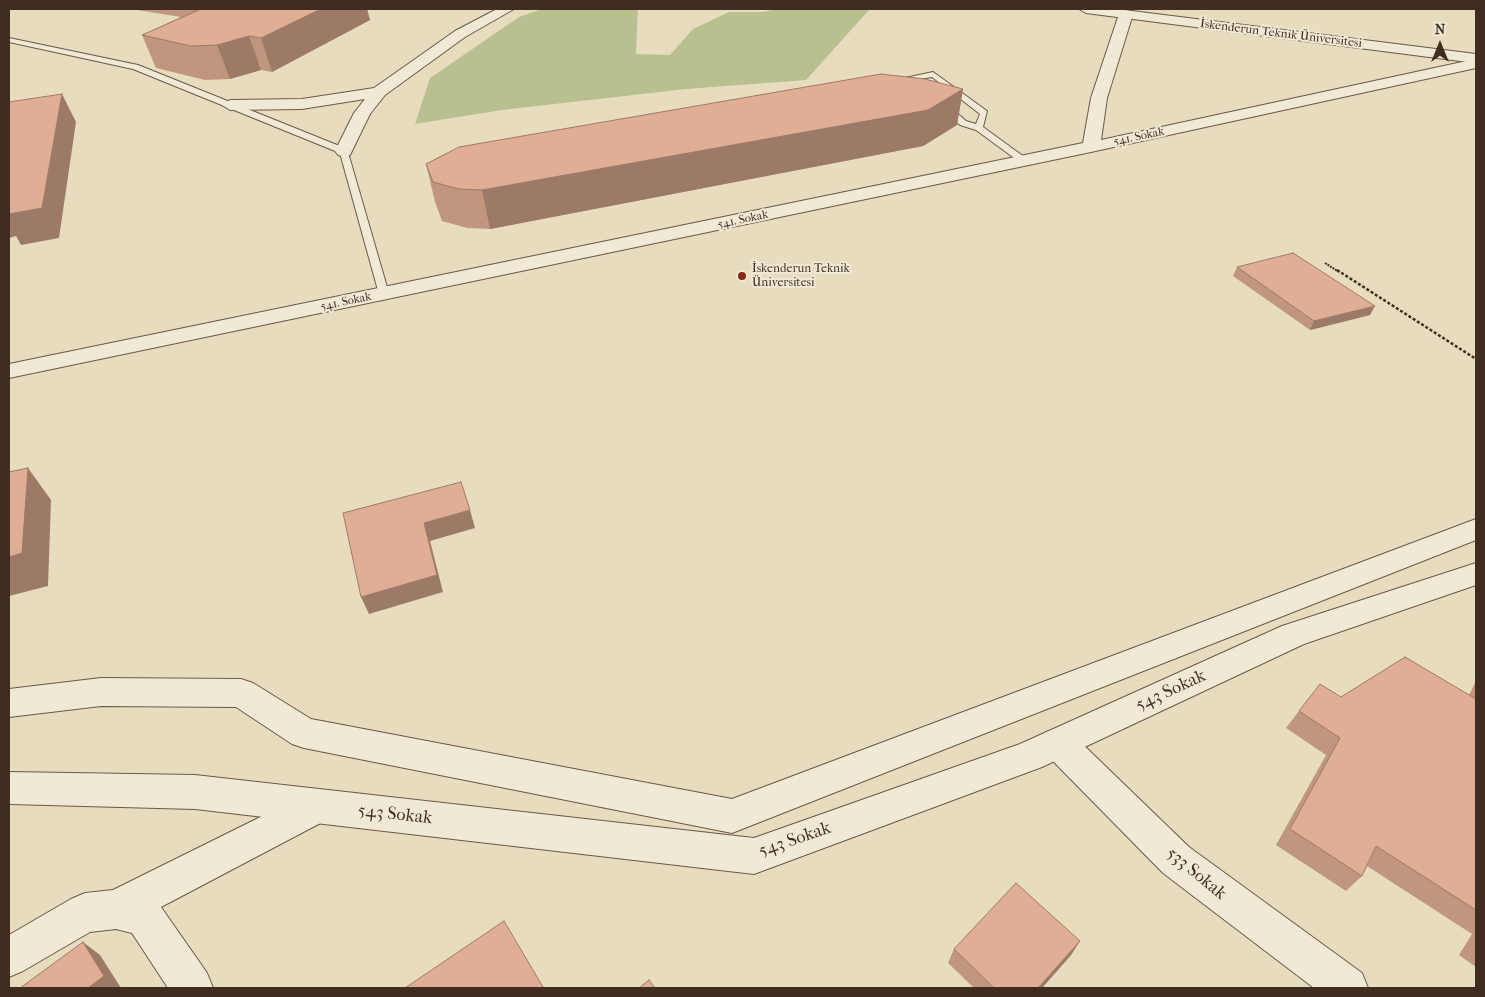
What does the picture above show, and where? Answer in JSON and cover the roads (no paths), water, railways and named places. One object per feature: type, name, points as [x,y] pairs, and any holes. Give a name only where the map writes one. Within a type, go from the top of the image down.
[{"type":"street","points":[[344,151],[362,113],[379,92],[460,34],[507,9]]},
{"type":"street","name":"İskenderun Teknik Üniversitesi","points":[[1086,9],[1476,59]]},
{"type":"street","name":"İskenderun Teknik Üniversitesi","points":[[1188,9],[1371,31]]},
{"type":"street","points":[[1091,147],[1099,98],[1126,14]]},
{"type":"street","name":"541. Sokak","points":[[9,371],[1091,147],[1476,64]]},
{"type":"street","points":[[230,105],[302,104],[379,92]]},
{"type":"street","points":[[9,702],[102,692],[241,693],[304,733],[732,816],[1476,529]]},
{"type":"street","name":"543 Sokak","points":[[9,788],[195,792],[754,856],[1030,756],[1293,635],[1476,574]]},
{"type":"street","name":"533 Sokak","points":[[1058,743],[1176,860],[1347,988]]},
{"type":"street","points":[[9,957],[85,913],[130,913],[317,806]]},
{"type":"street","points":[[130,913],[192,988]]},
{"type":"lane","points":[[9,40],[135,67],[344,151],[384,294]]},
{"type":"lane","points":[[890,81],[933,74],[984,113],[979,128]]},
{"type":"lane","points":[[910,78],[917,84]]},
{"type":"lane","points":[[940,104],[963,123],[979,128],[1024,161]]},
{"type":"place","name":"İskenderun Teknik Üniversitesi","points":[[742,276]]}]
